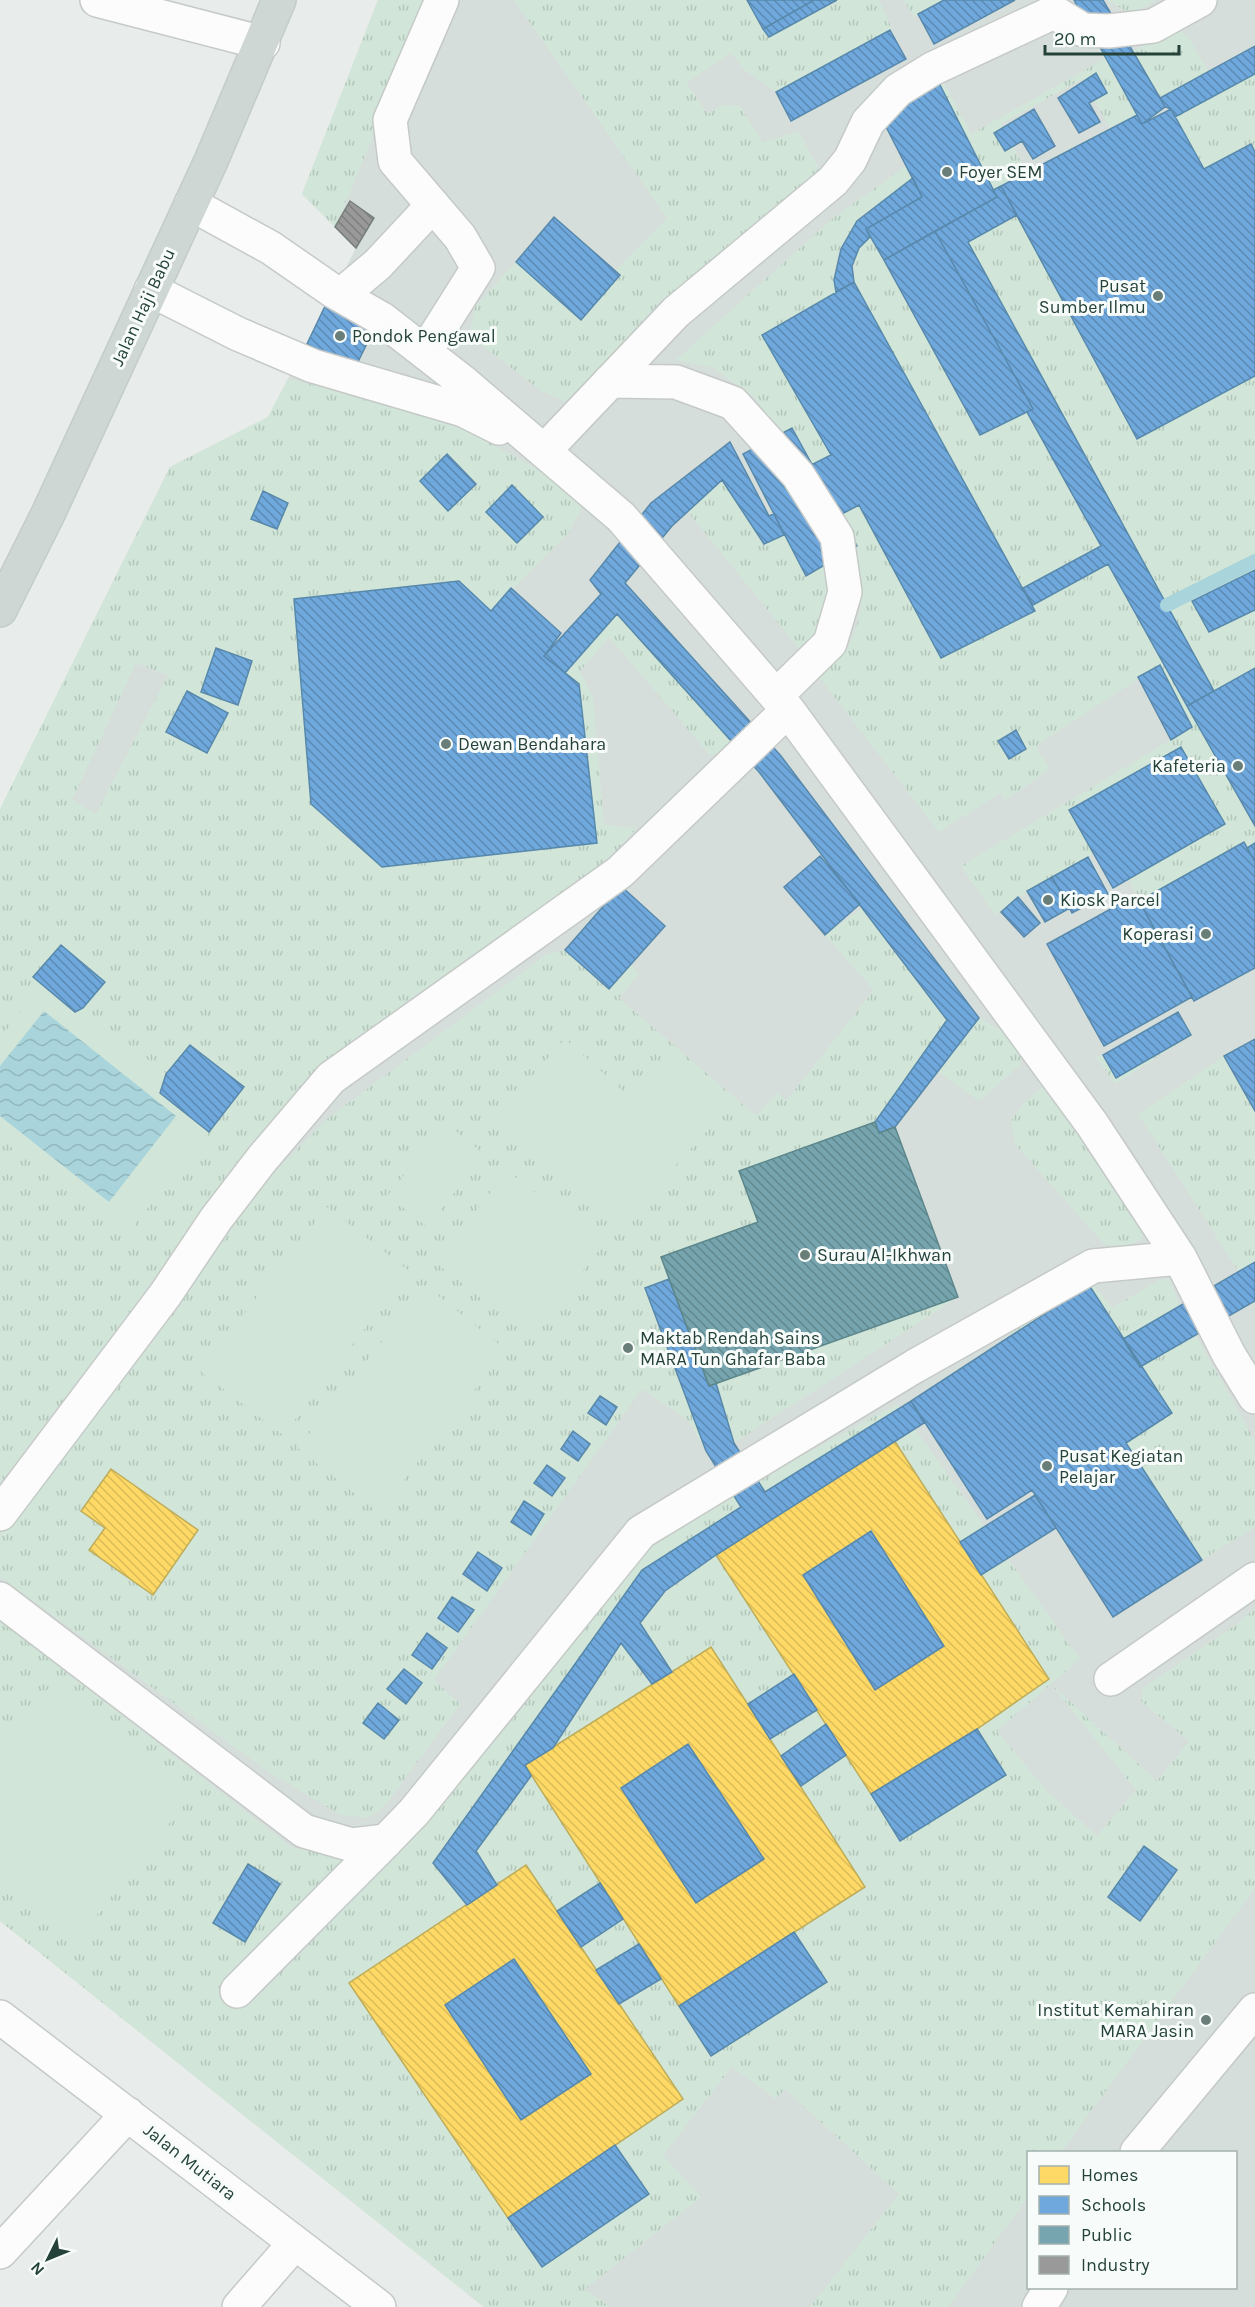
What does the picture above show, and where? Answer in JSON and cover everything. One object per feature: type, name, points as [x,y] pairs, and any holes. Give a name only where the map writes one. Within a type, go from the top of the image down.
[{"type":"main road","name":"Jalan Haji Babu","points":[[0,610],[191,204],[263,43],[279,0]]},
{"type":"street","points":[[97,0],[263,43]]},
{"type":"street","points":[[425,352],[478,268],[460,237],[395,161],[390,120],[442,0]]},
{"type":"street","points":[[544,450],[676,312],[834,181],[850,160],[868,122],[898,90],[932,69],[1054,12],[1083,30],[1109,31],[1153,26],[1200,0]]},
{"type":"street","points":[[191,204],[271,248],[341,295],[382,319],[544,450],[621,517],[782,702],[1092,1124],[1180,1258],[1229,1355],[1255,1397]]},
{"type":"street","points":[[341,295],[378,264],[433,205]]},
{"type":"street","points":[[151,290],[238,334],[313,366],[463,410],[544,450]]},
{"type":"street","points":[[0,1514],[165,1295],[216,1219],[262,1159],[331,1078],[620,872],[782,702],[830,643],[846,592],[837,537],[798,475],[733,403],[676,382],[610,381]]},
{"type":"street","points":[[237,1991],[414,1812],[641,1532],[915,1366],[1093,1266],[1180,1258]]},
{"type":"street","points":[[1111,1679],[1255,1578]]},
{"type":"street","points":[[0,1599],[304,1831],[352,1845],[386,1841]]},
{"type":"street","points":[[1138,2151],[1255,2010]]},
{"type":"street","name":"Jalan Mutiara","points":[[0,2017],[379,2307]]},
{"type":"street","points":[[0,2252],[128,2114]]},
{"type":"street","points":[[238,2307],[295,2243]]},
{"type":"street","points":[[1039,2307],[1050,2289]]},
{"type":"shaded area","name":"Maktab Rendah Sains MARA Tun Ghafar Baba","points":[[378,0],[1255,0],[1255,2307],[484,2307],[0,1921],[0,809],[170,467],[268,417],[356,248],[302,194]]},
{"type":"green space","points":[[378,0],[430,0],[335,227],[302,194]]},
{"type":"green space","points":[[514,0],[748,0],[769,37],[837,0],[879,0],[892,29],[776,92],[745,70],[731,53],[686,83],[708,114],[722,105],[740,106],[763,143],[798,131],[822,174],[570,404],[540,390],[469,335],[475,307],[516,262],[581,320],[620,276],[615,271],[667,218]]},
{"type":"green space","points":[[904,0],[945,0],[914,17]]},
{"type":"green space","points":[[1107,0],[1157,0],[1131,14]]},
{"type":"green space","points":[[1178,29],[1189,38],[1209,72],[1160,98],[1133,51]]},
{"type":"green space","points":[[1106,58],[1137,115],[1110,128],[1082,79],[1001,124],[1027,173],[993,190],[939,83],[943,81],[971,134]]},
{"type":"green space","points":[[1255,74],[1255,152],[1250,144],[1204,169],[1175,117]]},
{"type":"green space","points":[[906,166],[913,178],[856,225],[838,255],[835,272],[831,455],[811,465],[781,434],[754,397],[713,368],[676,360],[832,219]]},
{"type":"green space","points":[[1017,215],[1137,439],[1255,376],[1255,668],[1214,691],[968,242]]},
{"type":"green space","points":[[870,237],[980,435],[1027,412],[1101,546],[1023,588],[854,282],[856,257]]},
{"type":"green space","points":[[288,379],[434,413],[547,474],[583,505],[569,532],[491,611],[459,581],[294,599],[311,804],[382,867],[597,843],[579,684],[565,673],[617,614],[733,743],[722,753],[710,755],[609,637],[580,671],[593,698],[604,825],[637,828],[605,864],[343,1053],[270,1122],[0,1488],[0,809],[170,467],[268,417]],"holes":[[[136,663],[168,675],[96,814],[72,800]]]},
{"type":"green space","points":[[722,480],[764,544],[784,535],[806,576],[825,564],[831,599],[814,641],[802,652],[688,512]]},
{"type":"green space","points":[[859,505],[941,658],[1034,611],[1033,605],[1108,564],[1255,826],[1255,843],[1247,848],[1244,842],[1139,901],[1128,879],[1225,824],[1181,747],[1069,810],[1094,853],[1018,897],[995,915],[961,866],[1192,727],[1159,665],[1036,746],[1050,769],[1005,800],[1000,793],[939,832],[819,677],[843,654],[856,629],[861,589],[855,563],[849,551],[857,545],[840,515]]},
{"type":"green space","points":[[862,908],[947,1020],[875,1122],[739,1171],[758,1222],[672,1253],[669,1279],[645,1288],[706,1451],[688,1420],[642,1389],[434,1680],[460,1704],[384,1807],[368,1818],[341,1815],[273,1775],[0,1577],[0,1535],[242,1205],[327,1119],[547,954],[565,950],[609,989],[630,965],[639,973],[619,998],[756,1116],[778,1093],[786,1101],[874,990],[825,935]]},
{"type":"green space","points":[[61,945],[105,982],[83,1008],[166,1074],[190,1045],[244,1087],[182,1165],[188,1170],[172,1191],[165,1186],[125,1237],[0,1138],[0,1038],[42,985]]},
{"type":"green space","points":[[979,1018],[1023,1044],[1020,1065],[979,1101],[938,1072]]},
{"type":"green space","points":[[1191,1035],[1115,1084],[1096,1057],[1103,1055],[1116,1078]]},
{"type":"green space","points":[[565,1039],[634,1101],[677,1054],[731,1104],[620,1227],[497,1115]]},
{"type":"green space","points":[[1224,1056],[1255,1111],[1255,1262],[1239,1272],[1138,1114]]},
{"type":"green space","points":[[1043,1086],[1149,1229],[1140,1240],[1119,1250],[1103,1243],[1015,1144],[1011,1121],[1024,1103]]},
{"type":"green space","points":[[446,1123],[485,1155],[427,1227],[388,1195]]},
{"type":"green space","points":[[507,1171],[603,1245],[531,1337],[436,1263]]},
{"type":"green space","points":[[327,1207],[409,1271],[283,1435],[200,1371]]},
{"type":"green space","points":[[1087,1278],[1112,1308],[1158,1281],[1169,1278],[1180,1306],[1123,1339],[1010,1337],[1008,1322]]},
{"type":"green space","points":[[426,1286],[506,1350],[378,1512],[298,1448]]},
{"type":"green space","points":[[958,1297],[734,1443],[716,1383]]},
{"type":"green space","points":[[1196,1336],[1255,1441],[1255,1527],[1202,1560],[1126,1443],[1140,1367]]},
{"type":"green space","points":[[897,1404],[1080,1659],[1051,1684],[1157,1781],[1189,1741],[1141,1701],[1143,1688],[1237,1624],[1255,1608],[1255,1888],[1062,2151],[1027,2151],[1027,2198],[948,2307],[810,2307],[899,2194],[785,2089],[776,2099],[732,2067],[663,2155],[701,2197],[585,2289],[610,2307],[484,2307],[0,1921],[0,1620],[291,1847],[346,1857],[221,1989],[639,1554],[734,1496],[739,1503],[763,1488],[758,1480]],"holes":[[[1051,1684],[1136,1790],[1097,1836],[1046,1790],[997,1731]],[[248,1865],[280,1884],[245,1942],[213,1922]]]},
{"type":"green space","points":[[50,1686],[190,1797],[81,1935],[0,1871],[0,1749]]},
{"type":"water","points":[[44,1011],[176,1116],[109,1202],[0,1116],[0,1066]]},
{"type":"building: Homes","points":[[894,1440],[1049,1679],[977,1729],[871,1794],[716,1555]]},
{"type":"building: Homes","points":[[111,1469],[198,1530],[153,1595],[89,1550],[105,1528],[81,1511]]},
{"type":"building: Homes","points":[[711,1647],[865,1887],[679,2006],[525,1765]]},
{"type":"building: Homes","points":[[526,1865],[683,2099],[508,2218],[349,1983]]},
{"type":"building: Schools","points":[[747,0],[814,0],[763,29]]},
{"type":"building: Schools","points":[[814,0],[837,0],[769,37],[763,29]]},
{"type":"building: Schools","points":[[944,0],[1015,0],[934,44],[918,14]]},
{"type":"building: Schools","points":[[1074,0],[1103,0],[1165,107],[1142,124]]},
{"type":"building: Schools","points":[[890,30],[906,59],[791,121],[776,92]]},
{"type":"building: Schools","points":[[1255,46],[1255,74],[1175,117],[1171,109],[1165,107],[1160,98]]},
{"type":"building: Schools","points":[[1096,73],[1107,93],[1089,103],[1100,122],[1079,133],[1058,98]]},
{"type":"building: Schools","name":"Foyer SEM","points":[[939,83],[997,197],[884,260],[866,229],[922,197],[880,115]]},
{"type":"building: Schools","points":[[1034,109],[1055,146],[1033,159],[1022,141],[1005,151],[994,133]]},
{"type":"building: Schools","name":"Pusat Sumber Ilmu","points":[[1171,109],[1204,169],[1251,144],[1255,152],[1255,376],[1137,439],[1001,186],[1137,115],[1142,124]]},
{"type":"building: Schools","points":[[913,178],[922,197],[866,229],[870,237],[859,248],[852,266],[854,282],[836,292],[834,280],[841,249],[857,221]]},
{"type":"building: Schools","points":[[1001,186],[1017,215],[968,242],[1214,691],[1187,706],[1108,564],[1033,605],[1023,588],[1101,546],[1027,412],[1033,409],[935,231],[997,197],[993,190]]},
{"type":"building: Schools","points":[[554,217],[620,275],[581,320],[516,262]]},
{"type":"building: Schools","points":[[935,231],[1033,409],[980,435],[884,260]]},
{"type":"building: Schools","points":[[854,282],[1035,611],[941,658],[859,505],[840,515],[811,465],[831,455],[762,335]]},
{"type":"building: Schools","name":"Pondok Pengawal","points":[[326,304],[374,329],[355,368],[307,344]]},
{"type":"building: Schools","points":[[792,428],[857,546],[806,576],[743,454]]},
{"type":"building: Schools","points":[[730,442],[769,516],[774,514],[784,535],[764,544],[722,480],[672,526],[625,583],[781,756],[979,1018],[895,1127],[879,1133],[875,1122],[947,1020],[759,772],[617,614],[565,673],[544,656],[601,594],[590,580],[651,503]]},
{"type":"building: Schools","points":[[447,454],[476,484],[448,511],[420,481]]},
{"type":"building: Schools","points":[[512,485],[543,517],[517,543],[486,512]]},
{"type":"building: Schools","points":[[263,491],[288,503],[277,529],[251,519]]},
{"type":"building: Schools","points":[[1255,570],[1255,610],[1209,632],[1192,601]]},
{"type":"building: Schools","name":"Dewan Bendahara","points":[[459,581],[491,611],[511,588],[561,633],[544,656],[579,684],[597,843],[382,867],[311,804],[294,599]]},
{"type":"building: Schools","points":[[216,648],[252,661],[238,705],[201,692]]},
{"type":"building: Schools","points":[[1160,665],[1192,727],[1171,740],[1138,677]]},
{"type":"building: Schools","name":"Kafeteria","points":[[1255,668],[1255,826],[1187,706]]},
{"type":"building: Schools","points":[[187,691],[228,713],[207,753],[166,732]]},
{"type":"building: Schools","points":[[1016,730],[1026,749],[1009,759],[998,741]]},
{"type":"building: Schools","points":[[1181,747],[1225,824],[1113,888],[1069,810]]},
{"type":"building: Schools","name":"Koperasi","points":[[1244,842],[1255,862],[1255,968],[1194,1001],[1139,901]]},
{"type":"building: Schools","points":[[1255,843],[1255,862],[1247,848]]},
{"type":"building: Schools","points":[[820,856],[860,904],[825,935],[784,887]]},
{"type":"building: Schools","points":[[1088,857],[1108,894],[1072,913],[1052,877]]},
{"type":"building: Schools","name":"Kiosk Parcel","points":[[1052,877],[1070,908],[1045,922],[1027,891]]},
{"type":"building: Schools","points":[[621,886],[665,926],[609,989],[565,950]]},
{"type":"building: Schools","points":[[1136,895],[1192,997],[1104,1046],[1047,944]]},
{"type":"building: Schools","points":[[1018,897],[1040,923],[1024,937],[1001,912]]},
{"type":"building: Schools","points":[[61,945],[105,982],[83,1008],[75,1012],[33,977]]},
{"type":"building: Schools","points":[[1178,1012],[1191,1035],[1116,1078],[1103,1055]]},
{"type":"building: Schools","points":[[1255,1039],[1255,1111],[1224,1056]]},
{"type":"building: Schools","points":[[190,1045],[244,1087],[209,1132],[160,1093],[166,1074]]},
{"type":"building: Schools","points":[[1255,1262],[1255,1301],[1140,1367],[1123,1339]]},
{"type":"building: Schools","points":[[669,1279],[709,1386],[716,1383],[734,1443],[765,1492],[911,1401],[924,1423],[716,1555],[665,1591],[640,1623],[672,1672],[652,1684],[621,1643],[553,1748],[525,1765],[531,1776],[476,1851],[497,1885],[467,1905],[433,1863],[642,1570],[741,1507],[706,1451],[645,1288]]},
{"type":"building: Schools","name":"Pusat Kegiatan Pelajar","points":[[1089,1285],[1172,1413],[1126,1443],[1202,1560],[1113,1617],[1032,1490],[987,1519],[911,1401]]},
{"type":"building: Schools","points":[[600,1396],[617,1407],[606,1425],[588,1413]]},
{"type":"building: Schools","points":[[573,1431],[590,1444],[578,1461],[561,1449]]},
{"type":"building: Schools","points":[[547,1465],[565,1478],[552,1496],[534,1483]]},
{"type":"building: Schools","points":[[1035,1495],[1056,1528],[981,1575],[960,1542]]},
{"type":"building: Schools","points":[[524,1501],[544,1514],[531,1535],[511,1522]]},
{"type":"building: Schools","points":[[871,1531],[944,1646],[875,1690],[803,1575]]},
{"type":"building: Schools","points":[[478,1552],[502,1568],[487,1591],[463,1574]]},
{"type":"building: Schools","points":[[452,1597],[474,1610],[458,1632],[438,1618]]},
{"type":"building: Schools","points":[[427,1633],[447,1648],[432,1669],[412,1655]]},
{"type":"building: Schools","points":[[404,1669],[422,1683],[406,1704],[387,1689]]},
{"type":"building: Schools","points":[[794,1674],[817,1710],[770,1739],[748,1704]]},
{"type":"building: Schools","points":[[378,1703],[399,1720],[384,1739],[363,1723]]},
{"type":"building: Schools","points":[[826,1724],[846,1755],[801,1786],[781,1756]]},
{"type":"building: Schools","points":[[977,1729],[1006,1775],[900,1841],[871,1794]]},
{"type":"building: Schools","points":[[688,1744],[764,1859],[696,1903],[621,1788]]},
{"type":"building: Schools","points":[[1144,1846],[1177,1870],[1140,1921],[1108,1897]]},
{"type":"building: Schools","points":[[248,1864],[280,1884],[245,1942],[213,1923]]},
{"type":"building: Schools","points":[[600,1883],[623,1919],[581,1947],[557,1911]]},
{"type":"building: Schools","points":[[794,1932],[827,1982],[711,2056],[679,2006]]},
{"type":"building: Schools","points":[[639,1944],[661,1979],[619,2004],[596,1970]]},
{"type":"building: Schools","points":[[514,1959],[591,2074],[521,2120],[445,2005]]},
{"type":"building: Schools","points":[[615,2145],[649,2194],[542,2267],[508,2218]]},
{"type":"building: Public","name":"Surau Al-Ikhwan","points":[[875,1122],[879,1133],[895,1127],[958,1297],[709,1386],[661,1257],[758,1222],[739,1171]]},
{"type":"building: Industry","points":[[350,201],[374,218],[356,248],[335,227]]},
{"type":"waterway","points":[[1167,605],[1255,561]]},
{"type":"place","name":"Foyer SEM","points":[[947,172]]},
{"type":"place","name":"Pusat Sumber Ilmu","points":[[1158,296]]},
{"type":"place","name":"Pondok Pengawal","points":[[340,336]]},
{"type":"place","name":"Dewan Bendahara","points":[[446,744]]},
{"type":"place","name":"Kafeteria","points":[[1238,766]]},
{"type":"place","name":"Kiosk Parcel","points":[[1048,900]]},
{"type":"place","name":"Koperasi","points":[[1206,934]]},
{"type":"place","name":"Surau Al-Ikhwan","points":[[805,1255]]},
{"type":"place","name":"Maktab Rendah Sains MARA Tun Ghafar Baba","points":[[628,1348]]},
{"type":"place","name":"Pusat Kegiatan Pelajar","points":[[1047,1466]]},
{"type":"place","name":"Institut Kemahiran MARA Jasin","points":[[1206,2020]]}]
